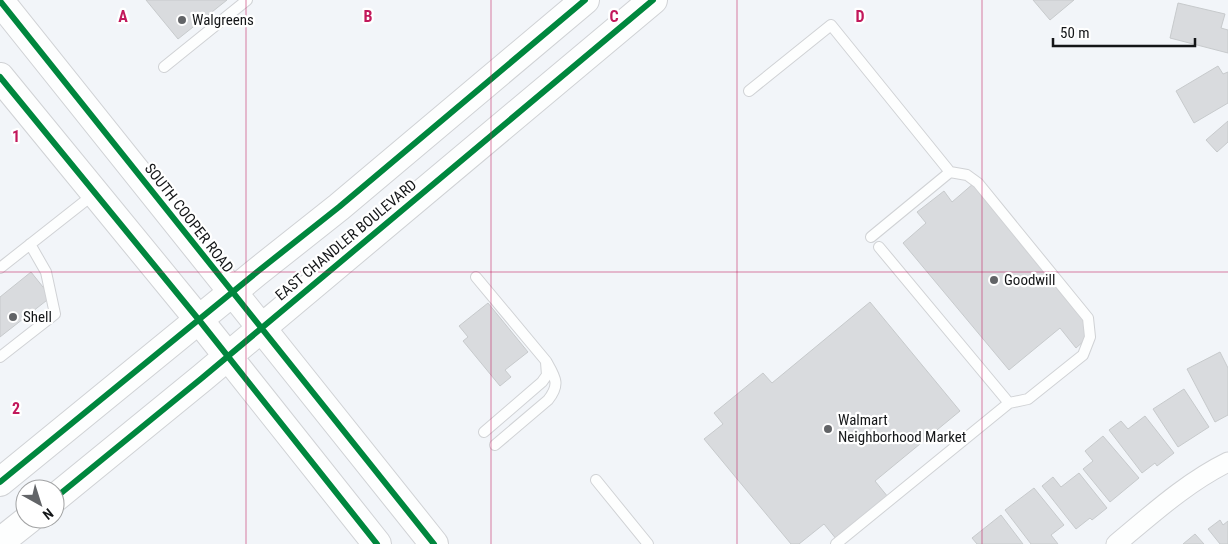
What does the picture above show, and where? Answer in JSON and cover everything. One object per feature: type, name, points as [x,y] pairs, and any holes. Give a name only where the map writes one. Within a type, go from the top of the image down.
[{"type":"main road","name":"EAST CHANDLER BOULEVARD","points":[[2,477],[402,155],[585,0]]},
{"type":"main road","name":"EAST CHANDLER BOULEVARD","points":[[65,490],[653,0]]},
{"type":"main road","name":"SOUTH COOPER ROAD","points":[[0,2],[434,544]]},
{"type":"main road","points":[[0,77],[199,320],[377,544]]},
{"type":"main road","points":[[0,542],[16,529]]},
{"type":"street","points":[[1116,544],[1158,508],[1214,469],[1228,462]]},
{"type":"lane","points":[[164,67],[247,0]]},
{"type":"lane","points":[[749,91],[831,25],[950,172],[967,175],[978,183],[1088,318],[1090,337],[1083,355],[1028,399],[1009,403],[836,544]]},
{"type":"lane","points":[[871,237],[950,172]]},
{"type":"lane","points":[[0,268],[94,193]]},
{"type":"lane","points":[[0,357],[56,314],[46,272],[30,244]]},
{"type":"lane","points":[[878,247],[1009,403]]},
{"type":"lane","points":[[476,277],[546,362],[554,376],[556,386],[554,393],[548,400],[495,445]]},
{"type":"lane","points":[[484,432],[542,382],[547,375],[546,362]]},
{"type":"lane","points":[[596,480],[648,544]]},
{"type":"building","name":"Walgreens","points":[[146,0],[227,0],[178,39]]},
{"type":"building","points":[[1033,0],[1074,0],[1050,20]]},
{"type":"building","points":[[1178,3],[1225,14],[1221,28],[1228,30],[1228,53],[1170,38]]},
{"type":"building","points":[[1218,66],[1223,74],[1228,72],[1228,103],[1194,123],[1176,91]]},
{"type":"building","points":[[1228,121],[1228,142],[1217,152],[1206,140]]},
{"type":"building","name":"Goodwill","points":[[974,183],[1085,317],[1085,340],[1076,348],[1060,328],[1009,370],[903,243],[926,223],[917,212],[944,191],[952,202]]},
{"type":"building","name":"Shell","points":[[31,272],[51,297],[0,337],[0,297]]},
{"type":"building","points":[[870,302],[960,411],[875,481],[888,497],[837,540],[824,524],[799,544],[791,544],[704,439],[723,424],[714,413],[763,373],[772,383]]},
{"type":"building","points":[[488,303],[528,352],[505,370],[511,377],[500,386],[463,341],[468,337],[459,326]]},
{"type":"building","points":[[1220,352],[1228,368],[1228,415],[1215,422],[1187,369]]},
{"type":"building","points":[[1184,389],[1209,427],[1178,447],[1153,409]]},
{"type":"building","points":[[1145,416],[1174,453],[1157,466],[1155,463],[1142,473],[1109,430],[1121,421],[1128,429]]},
{"type":"building","points":[[1103,436],[1139,478],[1110,502],[1083,469],[1093,461],[1085,451]]},
{"type":"building","points":[[1079,473],[1107,508],[1092,520],[1090,518],[1076,529],[1042,486],[1053,477],[1061,487]]},
{"type":"building","points":[[1034,488],[1064,525],[1051,535],[1058,544],[1031,544],[1005,510]]},
{"type":"building","points":[[1001,515],[1023,544],[977,544],[972,538]]},
{"type":"building","points":[[1220,520],[1223,525],[1228,521],[1228,544],[1220,544],[1208,529]]},
{"type":"building","points":[[1195,534],[1204,544],[1183,544]]},
{"type":"cycle path","points":[[0,482],[339,207],[585,0]]},
{"type":"cycle path","points":[[65,490],[202,378],[653,0]]},
{"type":"cycle path","points":[[0,1],[434,544]]},
{"type":"cycle path","points":[[0,77],[199,320],[377,544]]},
{"type":"place","name":"Walgreens","points":[[182,20]]},
{"type":"place","name":"Goodwill","points":[[994,280]]},
{"type":"place","name":"Shell","points":[[13,317]]},
{"type":"place","name":"Walmart Neighborhood Market","points":[[828,429]]}]
